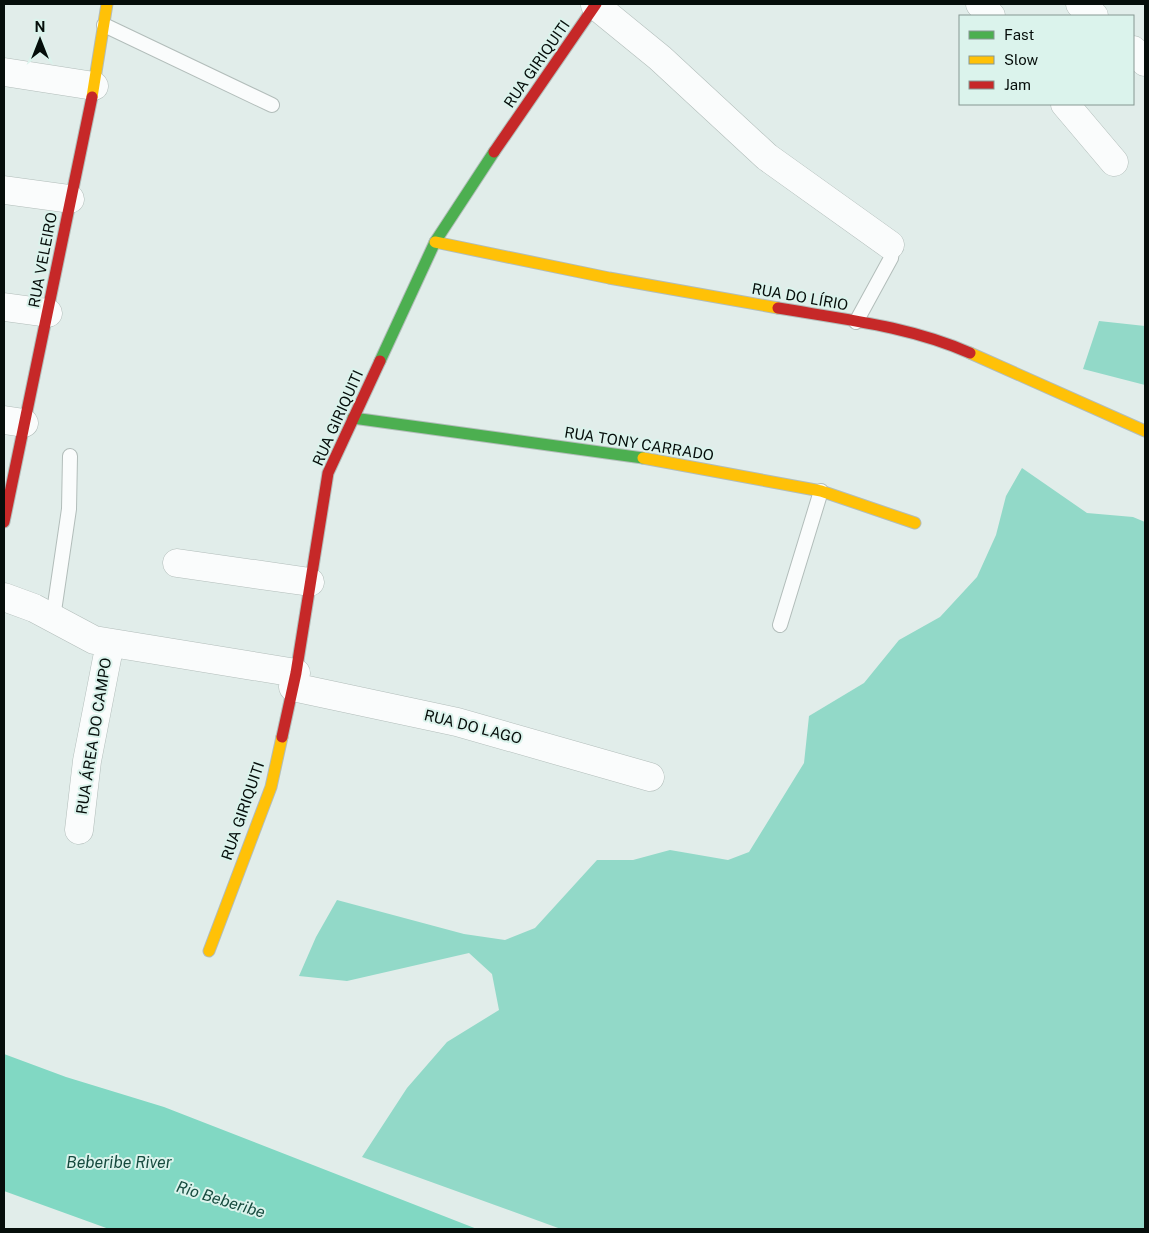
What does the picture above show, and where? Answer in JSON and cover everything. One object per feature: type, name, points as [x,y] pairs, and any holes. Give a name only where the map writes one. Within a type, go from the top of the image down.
[{"type":"street","name":"RUA VELEIRO","points":[[4,522],[14,422],[48,313],[94,86],[107,4]]},
{"type":"street","points":[[596,4],[660,58],[767,157],[890,244]]},
{"type":"street","name":"RUA GIRIQUITI","points":[[209,951],[271,787],[294,680],[328,473],[435,242],[474,181],[596,4]]},
{"type":"street","points":[[980,4],[990,15]]},
{"type":"street","points":[[1080,4],[1093,15]]},
{"type":"street","points":[[1134,51],[1145,62]]},
{"type":"street","points":[[4,72],[94,86]]},
{"type":"street","points":[[1066,105],[1114,162]]},
{"type":"street","points":[[4,190],[70,199]]},
{"type":"street","name":"RUA DO LÍRIO","points":[[435,242],[609,278],[908,331],[950,344],[1145,431]]},
{"type":"street","points":[[4,306],[48,313]]},
{"type":"street","name":"RUA TONY CARRADO","points":[[353,418],[625,455],[821,491],[915,522]]},
{"type":"street","points":[[178,563],[310,582]]},
{"type":"street","name":"RUA DO LAGO","points":[[4,597],[34,608],[94,640],[294,680],[514,737],[650,777]]},
{"type":"street","name":"RUA ÁREA DO CAMPO","points":[[79,830],[87,761],[110,643]]},
{"type":"lane","points":[[104,25],[272,105]]},
{"type":"lane","points":[[856,322],[891,258],[890,244]]},
{"type":"lane","points":[[53,618],[70,508],[70,456]]},
{"type":"lane","points":[[780,625],[821,491]]},
{"type":"shaded area","points":[[1099,321],[1145,326],[1145,385],[1083,369]]},
{"type":"shaded area","points":[[1022,468],[1087,513],[1133,517],[1145,522],[1145,1229],[561,1229],[362,1157],[407,1088],[447,1042],[499,1010],[492,974],[469,953],[347,981],[299,976],[316,937],[337,900],[464,934],[505,940],[535,928],[597,860],[633,860],[670,850],[728,860],[749,852],[804,763],[809,716],[864,683],[899,640],[940,617],[977,577],[996,535],[1006,496]]},
{"type":"water","name":"Beberibe River","points":[[4,1054],[66,1077],[164,1107],[477,1229],[109,1229],[4,1191]]},
{"type":"traffic: fast","points":[[380,361],[435,242],[494,152]]},
{"type":"traffic: fast","points":[[353,418],[643,458]]},
{"type":"traffic: slow","points":[[92,97],[107,4]]},
{"type":"traffic: slow","points":[[435,242],[609,278],[778,308]]},
{"type":"traffic: slow","points":[[970,353],[1145,431]]},
{"type":"traffic: slow","points":[[643,458],[821,491],[915,523]]},
{"type":"traffic: slow","points":[[209,951],[271,787],[282,737]]},
{"type":"traffic: jam","points":[[494,152],[596,4]]},
{"type":"traffic: jam","points":[[4,522],[92,97]]},
{"type":"traffic: jam","points":[[778,308],[875,324],[923,336],[970,353]]},
{"type":"traffic: jam","points":[[282,737],[296,673],[328,473],[380,361]]},
{"type":"water label","name":"Rio Beberibe","points":[[221,1199]]}]
